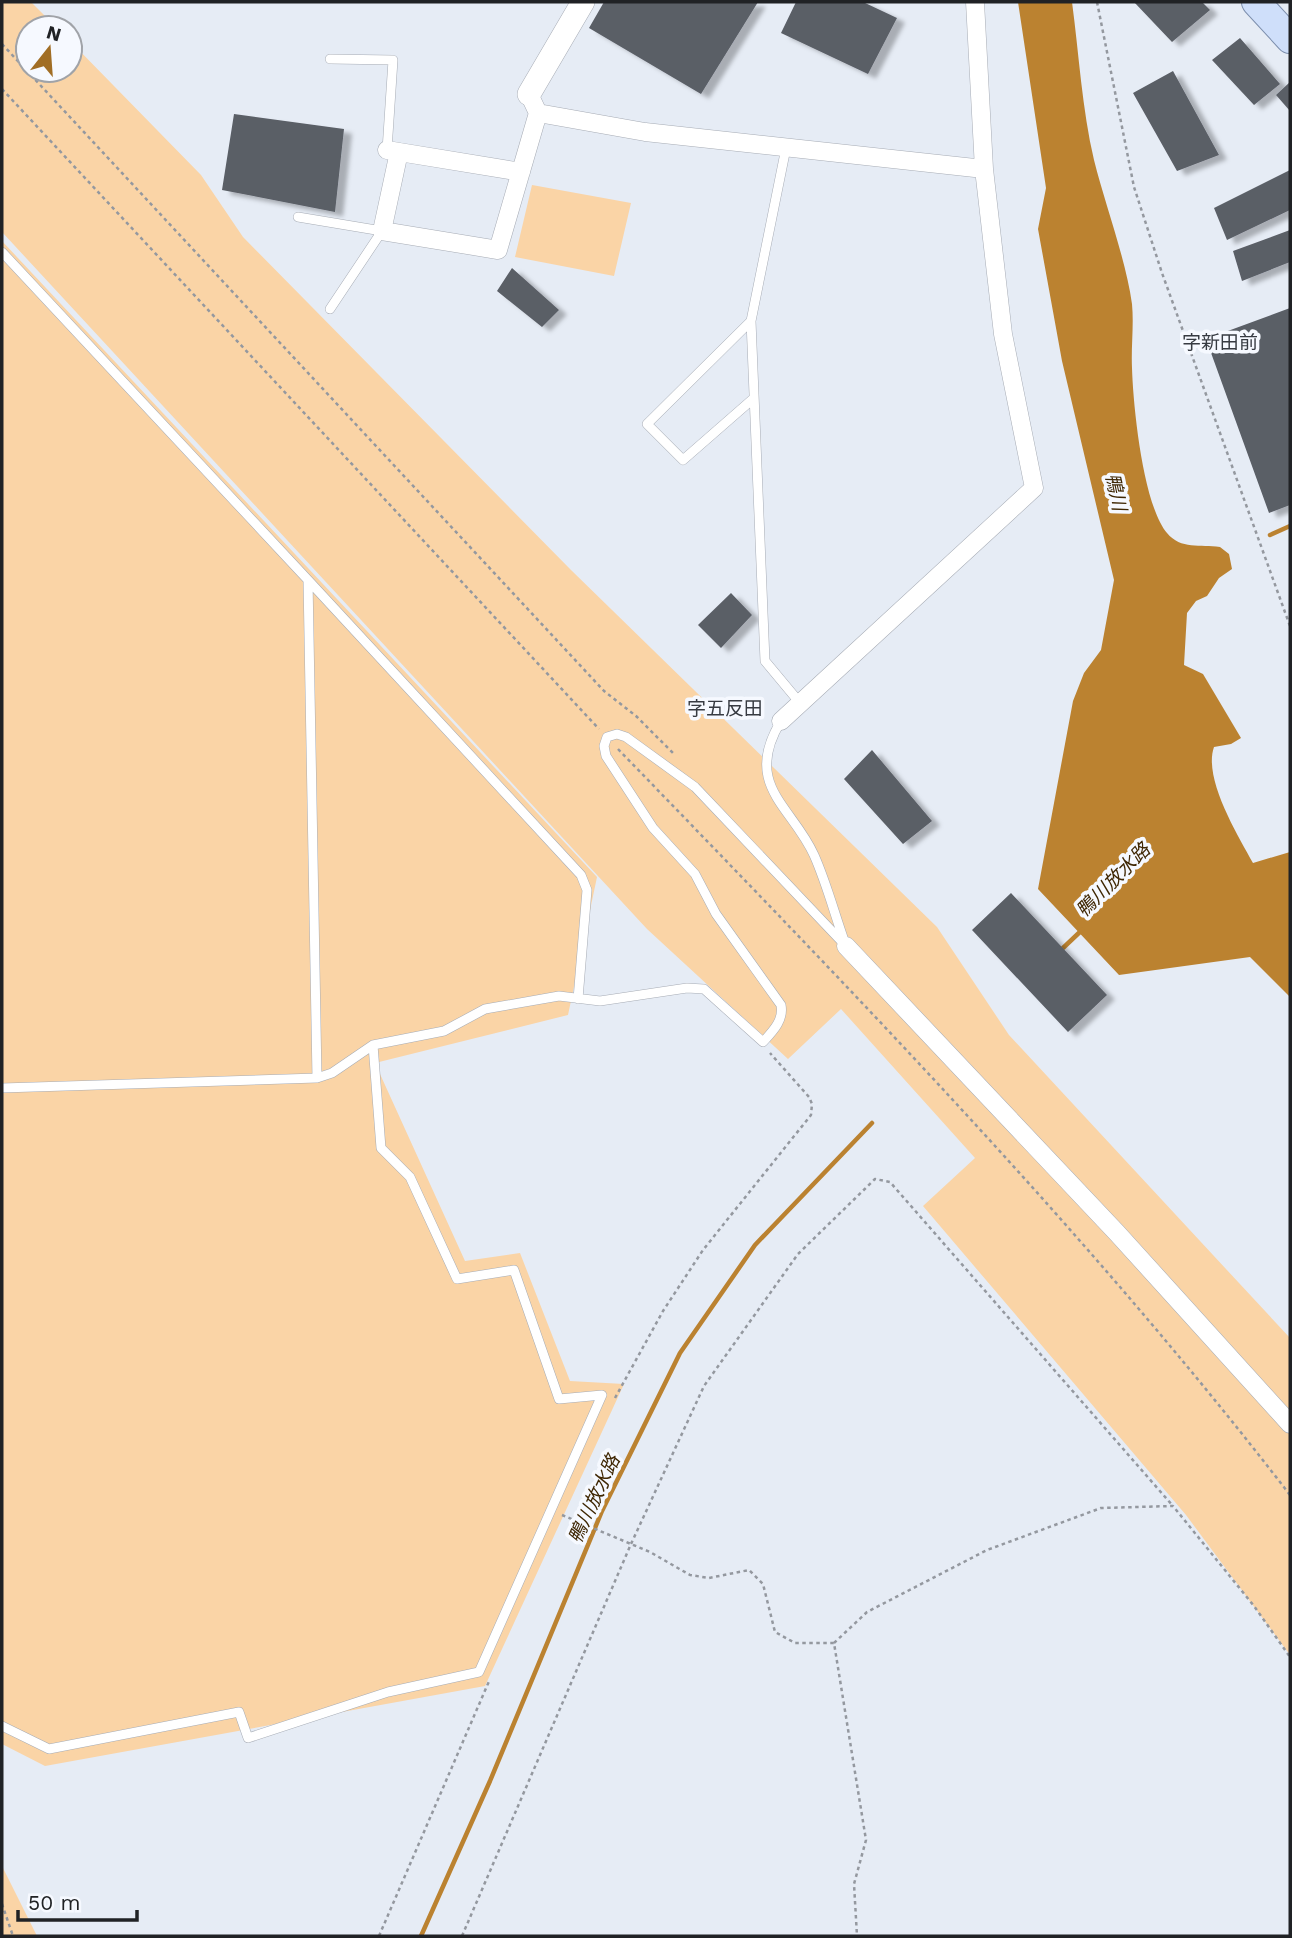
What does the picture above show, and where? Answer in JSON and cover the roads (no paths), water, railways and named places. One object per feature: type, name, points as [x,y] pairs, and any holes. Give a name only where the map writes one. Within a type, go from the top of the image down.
[{"type":"main road","points":[[1256,2],[1290,39]]},
{"type":"street","points":[[521,172],[393,151],[382,231],[498,250],[521,172],[533,103],[583,2]]},
{"type":"street","points":[[780,721],[1034,488],[1003,334],[984,169],[975,2]]},
{"type":"street","points":[[533,103],[645,132],[984,169]]},
{"type":"street","points":[[846,946],[1033,1142],[1290,1424]]},
{"type":"lane","points":[[330,59],[393,60],[393,151]]},
{"type":"lane","points":[[786,148],[751,321],[765,661],[800,703]]},
{"type":"lane","points":[[298,216],[382,231],[330,309]]},
{"type":"lane","points":[[2,252],[581,875],[587,890],[578,999]]},
{"type":"lane","points":[[751,321],[647,424],[683,460],[754,398]]},
{"type":"lane","points":[[307,580],[317,1078]]},
{"type":"lane","points":[[780,721],[769,747],[768,764],[773,794],[815,857],[846,946]]},
{"type":"lane","points":[[2,1088],[317,1078],[332,1073],[373,1045],[444,1031],[485,1009],[559,996],[600,1001],[687,988],[704,989],[762,1042],[779,1022],[783,1013],[781,1004],[716,914],[695,874],[653,828],[627,791],[606,756],[607,737],[617,734],[626,737],[695,787],[846,946]]},
{"type":"lane","points":[[2,1726],[49,1749],[239,1712],[248,1738],[388,1692],[479,1672],[602,1395],[559,1399],[514,1270],[457,1279],[410,1177],[381,1148],[373,1045]]},
{"type":"water","name":"鴨川","points":[[1018,2],[1072,2],[1090,141],[1132,304],[1132,368],[1137,429],[1152,501],[1159,519],[1172,538],[1185,544],[1220,547],[1229,554],[1232,569],[1219,578],[1207,596],[1196,601],[1187,613],[1184,665],[1203,674],[1241,738],[1231,744],[1214,747],[1213,774],[1223,806],[1253,863],[1290,852],[1290,997],[1250,957],[1119,975],[1038,889],[1073,701],[1084,673],[1101,650],[1114,580],[1062,361],[1038,229],[1046,188]]},
{"type":"waterway","points":[[1270,535],[1290,526]]},
{"type":"waterway","name":"鴨川放水路","points":[[1063,948],[1082,930]]},
{"type":"waterway","name":"鴨川放水路","points":[[421,1936],[490,1781],[602,1511],[680,1353],[755,1245],[872,1123]]},
{"type":"district","name":"字新田前","points":[[1220,342]]},
{"type":"district","name":"字五反田","points":[[725,708]]}]
